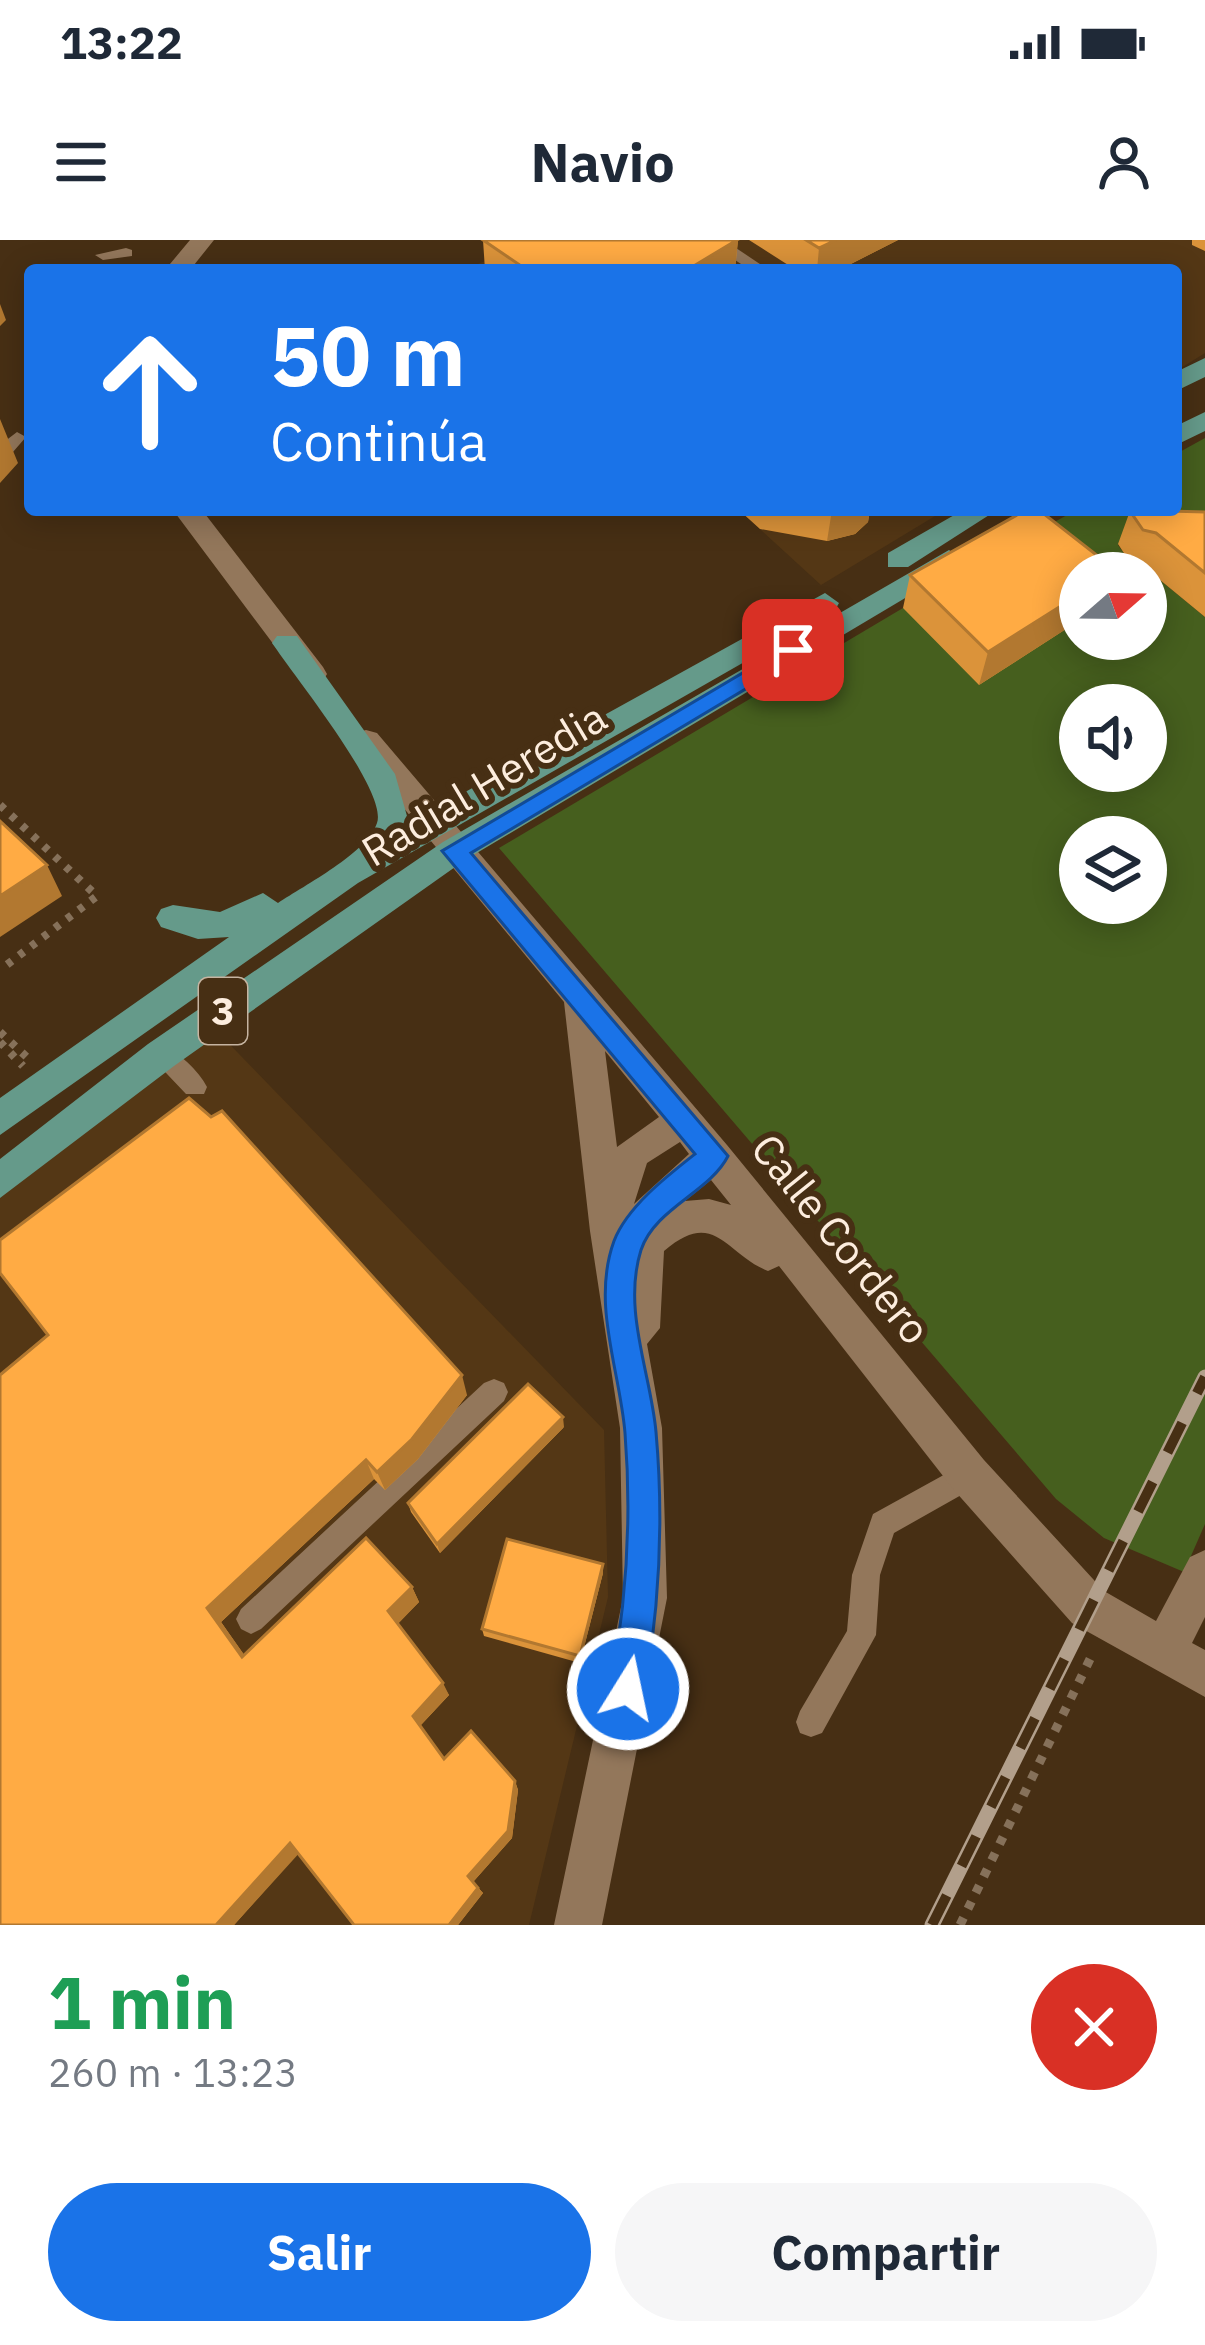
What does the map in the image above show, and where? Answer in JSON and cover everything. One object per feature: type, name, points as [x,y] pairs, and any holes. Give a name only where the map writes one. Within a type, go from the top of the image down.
[{"type":"main road","name":"Radial Heredia","points":[[0,1181],[444,838],[991,522]]},
{"type":"main road","points":[[226,969],[173,918],[203,930],[220,928],[305,883],[346,874],[390,834],[393,800],[287,643]]},
{"type":"main road","points":[[0,1153],[226,969],[444,838]]},
{"type":"main road","name":"Radial Heredia","points":[[0,1119],[226,969],[346,874],[444,838]]},
{"type":"street","points":[[182,264],[202,240]]},
{"type":"street","name":"Calle Cordero","points":[[192,516],[444,838],[714,1156],[969,1475],[1088,1607],[1205,1675]]},
{"type":"street","points":[[581,1002],[621,1330],[640,1428]]},
{"type":"street","points":[[609,1231],[622,1170],[634,1152],[683,1120]]},
{"type":"street","points":[[621,1330],[627,1244],[634,1230],[714,1156]]},
{"type":"street","points":[[578,1925],[644,1598],[640,1428],[644,1243],[674,1220],[721,1214],[747,1229],[969,1475]]},
{"type":"street","points":[[1164,1651],[1205,1572]]},
{"type":"lane","points":[[713,240],[751,264]]},
{"type":"lane","points":[[103,256],[126,253]]},
{"type":"lane","points":[[0,456],[17,437]]},
{"type":"lane","points":[[161,1055],[195,1088]]},
{"type":"lane","points":[[251,1619],[494,1392]]},
{"type":"lane","points":[[811,1722],[861,1635],[866,1575],[883,1524],[969,1475]]},
{"type":"path","points":[[0,805],[97,896],[0,970]]},
{"type":"path","points":[[960,1925],[1087,1657],[1104,1651]]},
{"type":"shaded area","points":[[536,240],[1205,240],[1205,353],[1182,367],[1182,264],[478,264]]},
{"type":"shaded area","points":[[746,516],[935,516],[821,585]]},
{"type":"shaded area","points":[[208,1022],[604,1430],[608,1597],[529,1925],[0,1925],[0,1182]]},
{"type":"green space","points":[[1205,438],[1205,545],[1128,536],[1118,545],[1123,552],[1059,552],[1059,560],[1024,539],[1065,516],[1182,516],[1182,451]]},
{"type":"green space","points":[[1167,586],[1205,617],[1205,1524],[1184,1572],[1104,1538],[1056,1499],[499,848],[903,608],[1059,619],[1059,660],[1167,660]]},
{"type":"building","points":[[483,240],[737,240],[697,264],[518,264]]},
{"type":"building","points":[[806,240],[836,240],[819,248]]},
{"type":"building","points":[[1205,512],[1205,573],[1156,533],[1143,530],[1133,516]]},
{"type":"building","points":[[1015,516],[1047,516],[1093,552],[1059,552],[1059,607],[988,652],[910,575]]},
{"type":"building","points":[[0,821],[47,865],[0,896]]},
{"type":"building","points":[[189,1098],[211,1117],[222,1111],[462,1375],[412,1439],[377,1472],[366,1460],[207,1608],[242,1657],[366,1538],[412,1587],[388,1611],[443,1683],[413,1716],[444,1759],[471,1731],[515,1781],[508,1831],[468,1876],[478,1888],[449,1925],[354,1925],[290,1843],[216,1925],[0,1925],[0,1375],[48,1335],[0,1273],[0,1240]]},
{"type":"building","points":[[528,1384],[563,1417],[437,1544],[408,1503]]},
{"type":"building","points":[[507,1539],[603,1564],[580,1656],[482,1629]]},
{"type":"railway","points":[[932,1925],[1205,1377]]},
{"type":"route","points":[[628,1689],[644,1598],[646,1547],[640,1428],[621,1330],[627,1244],[669,1192],[714,1156],[454,851],[793,650]]}]
